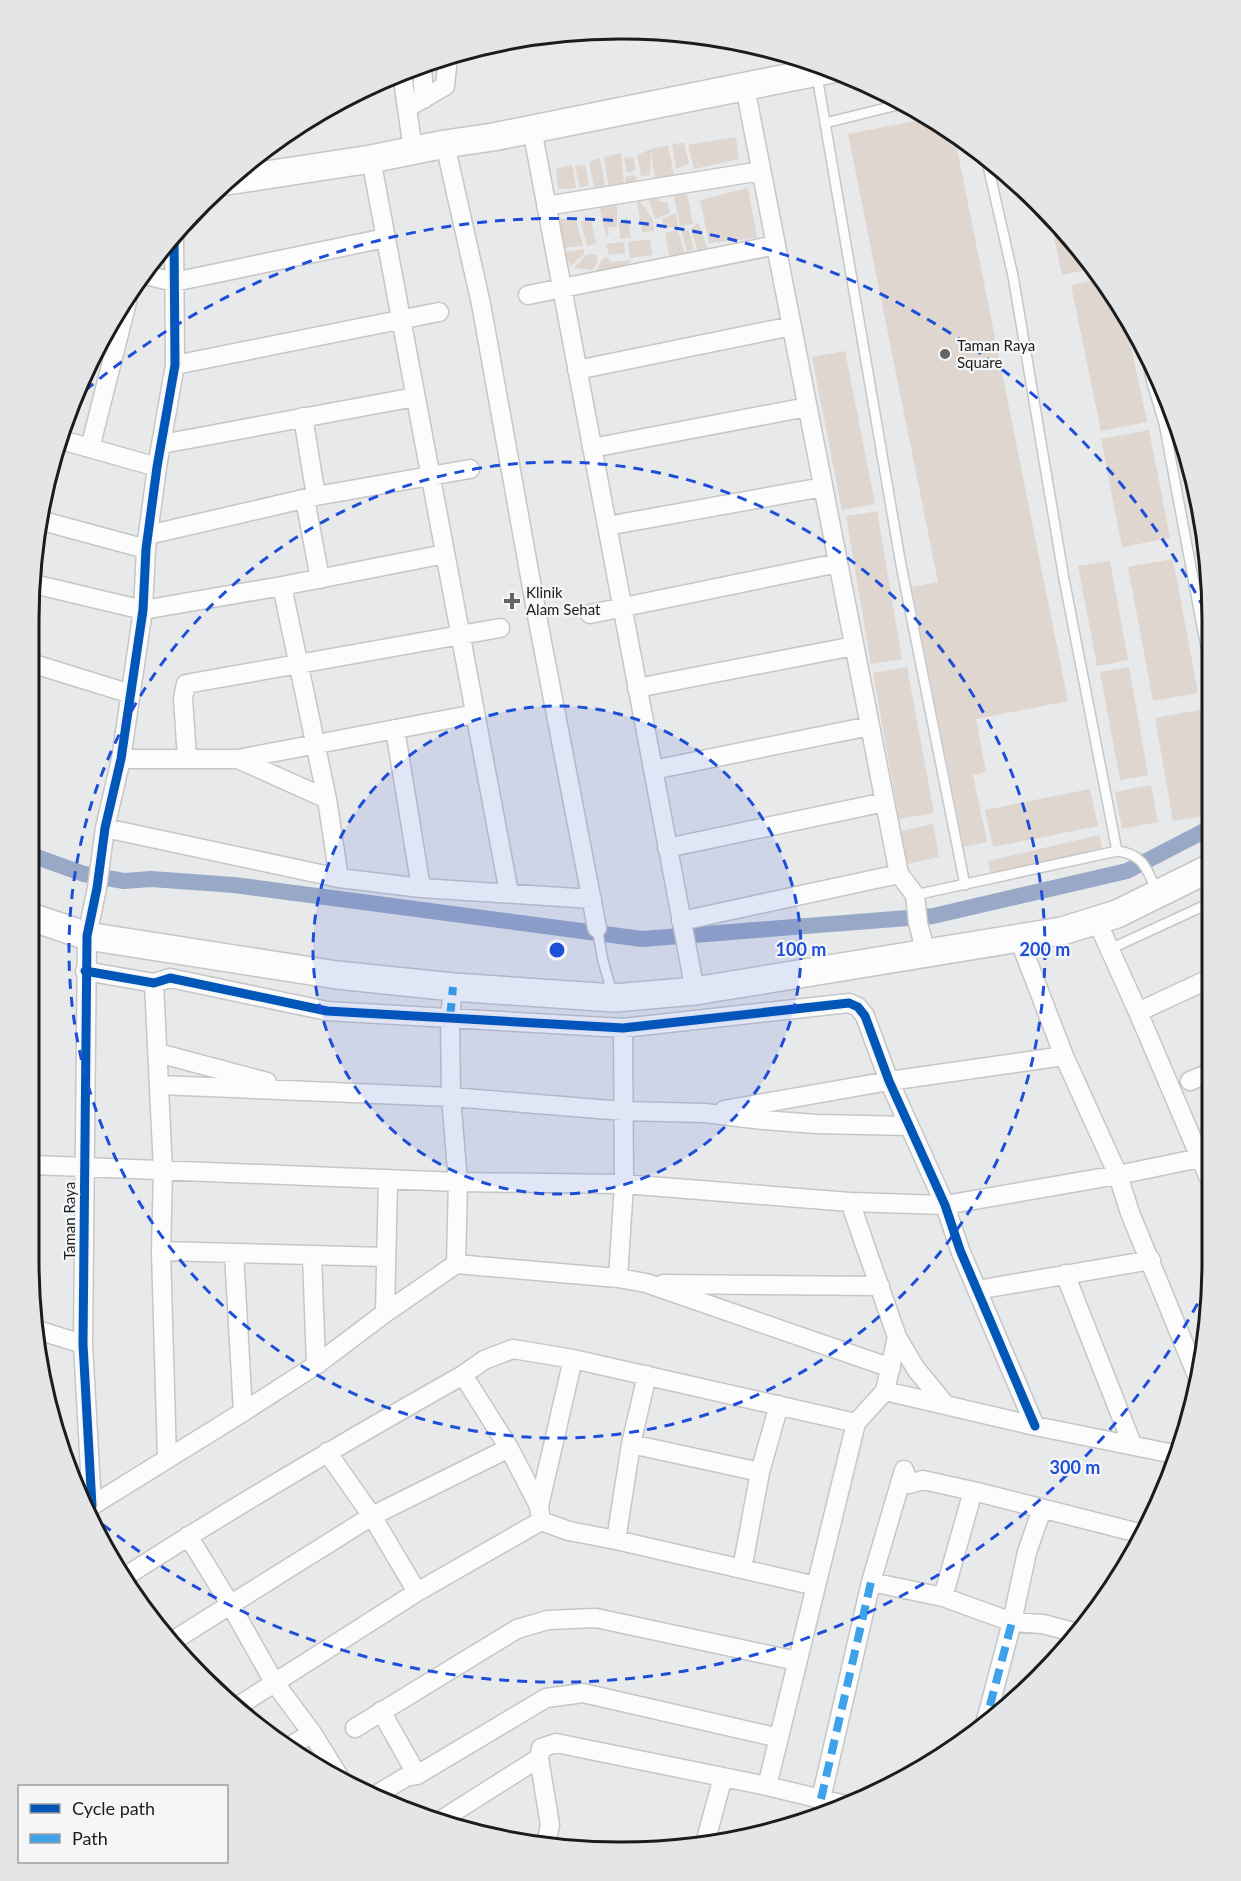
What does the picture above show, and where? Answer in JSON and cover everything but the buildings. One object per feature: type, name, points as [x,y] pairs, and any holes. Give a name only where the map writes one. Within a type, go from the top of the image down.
[{"type":"street","points":[[407,108],[445,86],[447,66]]},
{"type":"street","points":[[242,179],[494,137],[745,87],[809,71]]},
{"type":"street","points":[[422,74],[424,99]]},
{"type":"street","points":[[403,81],[413,150]]},
{"type":"street","points":[[745,87],[899,874],[916,909],[926,953]]},
{"type":"street","points":[[532,129],[695,991]]},
{"type":"street","points":[[445,144],[481,304],[538,621],[597,928]]},
{"type":"street","points":[[370,159],[509,893]]},
{"type":"street","points":[[546,206],[761,171]]},
{"type":"street","points":[[152,277],[174,282],[385,238]]},
{"type":"street","points":[[528,295],[776,245]]},
{"type":"street","name":"Taman Raya","points":[[90,1497],[83,1344],[87,936],[97,888],[105,828],[121,759],[143,610],[147,542],[157,467],[175,365],[174,248]]},
{"type":"street","points":[[175,365],[439,312]]},
{"type":"street","points":[[90,448],[122,322]]},
{"type":"street","points":[[577,370],[792,326]]},
{"type":"street","points":[[162,444],[415,397]]},
{"type":"street","points":[[592,448],[807,407]]},
{"type":"street","points":[[303,417],[320,579]]},
{"type":"street","points":[[68,442],[157,467]]},
{"type":"street","points":[[48,522],[147,542],[310,498],[470,469]]},
{"type":"street","points":[[607,526],[823,487]]},
{"type":"street","points":[[40,585],[143,610],[445,554]]},
{"type":"street","points":[[590,614],[838,563]]},
{"type":"street","points":[[282,586],[327,799],[339,878]]},
{"type":"street","points":[[187,758],[183,698],[186,684],[500,628]]},
{"type":"street","points":[[637,688],[854,646]]},
{"type":"street","points":[[39,666],[131,694]]},
{"type":"street","points":[[121,759],[238,759],[475,714]]},
{"type":"street","points":[[653,770],[870,726]]},
{"type":"street","points":[[395,729],[421,888]]},
{"type":"street","points":[[238,759],[327,799]]},
{"type":"street","points":[[667,848],[885,802]]},
{"type":"street","points":[[105,828],[339,878],[421,888],[592,899]]},
{"type":"street","points":[[39,920],[87,936],[337,975],[453,987],[614,998],[695,991],[1062,932],[1117,914],[1153,882],[1202,870]]},
{"type":"street","points":[[682,924],[899,874]]},
{"type":"street","points":[[1096,919],[1202,1162]]},
{"type":"street","points":[[1019,939],[1064,1056],[1118,1175],[1130,1213],[1193,1364]]},
{"type":"street","points":[[85,970],[154,983],[170,978],[327,1011],[623,1028],[849,1004],[858,1007],[865,1016],[889,1081],[945,1205],[977,1290],[1035,1426]]},
{"type":"street","points":[[1138,1012],[1202,982]]},
{"type":"street","points":[[154,983],[163,1171],[161,1251],[167,1459]]},
{"type":"street","points":[[453,987],[450,1018],[451,1097],[458,1182],[456,1264]]},
{"type":"street","points":[[618,1278],[624,1184],[623,1028]]},
{"type":"street","points":[[158,1053],[301,1091]]},
{"type":"street","points":[[705,1113],[889,1081],[1064,1056]]},
{"type":"street","points":[[1190,1081],[1202,1076]]},
{"type":"street","points":[[159,1085],[451,1097],[622,1111],[705,1113],[817,1124],[909,1126]]},
{"type":"street","points":[[39,1165],[458,1182],[624,1184],[850,1203],[945,1205],[1118,1175],[1200,1158]]},
{"type":"street","points":[[385,1313],[388,1179]]},
{"type":"street","points":[[850,1203],[897,1337],[916,1369],[944,1403]]},
{"type":"street","points":[[161,1251],[385,1257]]},
{"type":"street","points":[[234,1253],[243,1412]]},
{"type":"street","points":[[312,1255],[316,1365]]},
{"type":"street","points":[[977,1290],[1151,1260]]},
{"type":"street","points":[[93,1505],[316,1365],[385,1313],[456,1264],[618,1278],[646,1283],[891,1368]]},
{"type":"street","points":[[1065,1274],[1132,1444]]},
{"type":"street","points":[[646,1283],[880,1286]]},
{"type":"street","points":[[44,1332],[83,1344]]},
{"type":"street","points":[[767,1786],[856,1423],[885,1391],[897,1337]]},
{"type":"street","points":[[130,1573],[327,1452],[463,1375],[484,1360],[513,1349],[573,1359],[856,1423]]},
{"type":"street","points":[[243,1703],[540,1513],[573,1359]]},
{"type":"street","points":[[463,1375],[509,1448],[540,1513],[569,1531],[816,1586]]},
{"type":"street","points":[[616,1540],[631,1444],[647,1375]]},
{"type":"street","points":[[885,1391],[1035,1426],[1169,1453]]},
{"type":"street","points":[[742,1569],[760,1472],[778,1405]]},
{"type":"street","points":[[631,1444],[760,1472]]},
{"type":"street","points":[[178,1638],[372,1516],[509,1448]]},
{"type":"street","points":[[327,1452],[372,1516],[417,1592]]},
{"type":"street","points":[[821,1799],[871,1582],[904,1470],[909,1484],[923,1480],[1134,1532]]},
{"type":"street","points":[[943,1597],[973,1491]]},
{"type":"street","points":[[989,1710],[1012,1622],[1027,1552],[1042,1509]]},
{"type":"street","points":[[188,1536],[274,1682],[312,1733],[332,1765]]},
{"type":"street","points":[[871,1582],[943,1597],[1012,1622],[1043,1624],[1066,1634]]},
{"type":"street","points":[[355,1728],[517,1629],[548,1620],[596,1618],[797,1661]]},
{"type":"street","points":[[383,1791],[406,1777],[417,1775],[546,1698],[583,1693],[778,1738]]},
{"type":"street","points":[[381,1712],[417,1775]]},
{"type":"street","points":[[296,1743],[312,1733]]},
{"type":"street","points":[[548,1837],[550,1825],[539,1758],[541,1748],[556,1743],[767,1786],[833,1802]]},
{"type":"street","points":[[448,1815],[539,1758]]},
{"type":"street","points":[[707,1835],[723,1777]]},
{"type":"lane","points":[[821,75],[825,123],[901,565],[965,885]]},
{"type":"lane","points":[[825,123],[892,107]]},
{"type":"lane","points":[[989,171],[1013,276],[1064,579],[1117,851]]},
{"type":"lane","points":[[1154,388],[1164,423],[1202,626]]},
{"type":"lane","points":[[916,909],[965,885],[1117,851],[1137,856],[1153,882]]},
{"type":"lane","points":[[1110,949],[1202,907]]},
{"type":"lane","points":[[597,928],[603,961],[614,998]]},
{"type":"waterway","points":[[39,858],[84,874],[124,881],[151,879],[234,885],[642,939],[933,916],[1127,871],[1202,832]]},
{"type":"marked path","points":[[450,1018],[453,987]]},
{"type":"marked path","points":[[821,1799],[871,1582]]},
{"type":"marked path","points":[[989,1710],[1012,1622]]},
{"type":"cycle path","points":[[92,1502],[83,1344],[87,936],[97,888],[105,828],[121,759],[143,610],[146,549],[157,467],[175,365],[174,248]]},
{"type":"cycle path","points":[[85,971],[154,983],[170,978],[327,1011],[623,1028],[849,1003],[858,1007],[865,1016],[889,1081],[945,1205],[960,1250],[1035,1426]]},
{"type":"place","name":"Taman Raya Square","points":[[945,354]]},
{"type":"place","name":"Klinik Alam Sehat","points":[[512,601]]}]
